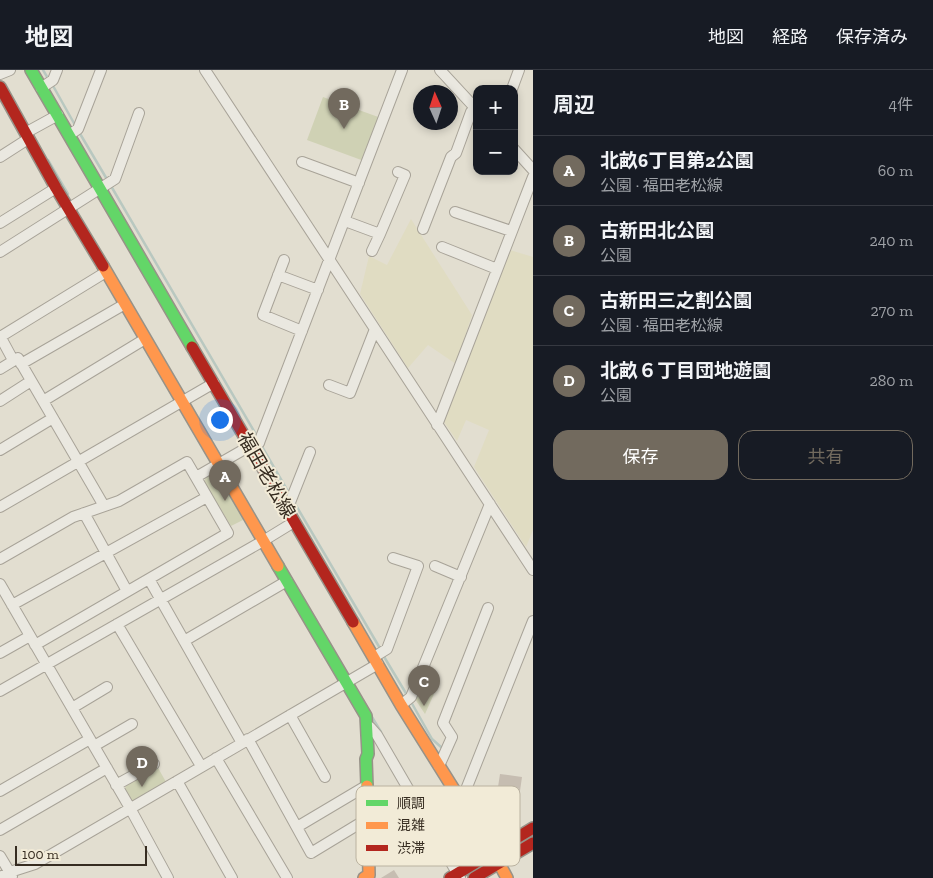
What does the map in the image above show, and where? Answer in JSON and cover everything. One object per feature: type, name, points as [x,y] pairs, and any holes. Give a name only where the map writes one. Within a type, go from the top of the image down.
[{"type":"street","name":"福田老松線","points":[[31,70],[47,84],[58,116],[74,131],[106,184],[214,383],[290,501],[294,522],[407,701],[439,766],[451,786]]},
{"type":"street","points":[[47,84],[57,70]]},
{"type":"street","points":[[74,131],[101,70]]},
{"type":"street","points":[[205,70],[330,256],[375,329],[438,422],[533,570]]},
{"type":"street","points":[[196,477],[255,444],[302,331],[402,70]]},
{"type":"street","points":[[440,70],[473,109]]},
{"type":"street","points":[[513,85],[519,70]]},
{"type":"street","points":[[0,88],[28,133],[56,188],[73,206],[106,272],[145,339],[185,400],[266,539],[287,582],[347,682],[366,716],[370,728],[403,786]]},
{"type":"street","points":[[423,229],[451,157],[456,152],[473,112]]},
{"type":"street","points":[[0,252],[115,179],[139,113]]},
{"type":"street","points":[[0,157],[28,133],[58,116]]},
{"type":"street","points":[[518,153],[533,169]]},
{"type":"street","points":[[302,162],[359,184]]},
{"type":"street","points":[[372,251],[405,175],[398,172]]},
{"type":"street","points":[[438,422],[533,177]]},
{"type":"street","points":[[0,222],[56,188]]},
{"type":"street","points":[[455,212],[511,231]]},
{"type":"street","points":[[344,221],[380,234]]},
{"type":"street","points":[[442,247],[497,269]]},
{"type":"street","points":[[284,260],[263,315],[302,331]]},
{"type":"street","points":[[104,506],[31,381],[0,337],[106,272]]},
{"type":"street","points":[[278,275],[318,290]]},
{"type":"street","points":[[0,369],[17,362],[125,304]]},
{"type":"street","points":[[328,385],[350,393],[375,329]]},
{"type":"street","points":[[43,401],[145,339]]},
{"type":"street","points":[[0,401],[31,381]]},
{"type":"street","points":[[0,507],[214,383]]},
{"type":"street","points":[[0,450],[53,418]]},
{"type":"street","points":[[290,501],[310,452]]},
{"type":"street","points":[[0,559],[73,517],[119,501],[188,462],[228,533],[127,591],[32,640],[0,653]]},
{"type":"street","points":[[12,605],[207,497]]},
{"type":"street","points":[[407,701],[461,577],[490,504]]},
{"type":"street","points":[[84,513],[127,591]]},
{"type":"street","points":[[0,691],[294,522]]},
{"type":"street","points":[[0,878],[35,864],[347,682],[387,649],[418,566],[394,558]]},
{"type":"street","points":[[435,566],[461,577]]},
{"type":"street","points":[[149,579],[184,641],[311,852],[356,825]]},
{"type":"street","points":[[184,641],[287,582]]},
{"type":"street","points":[[1,588],[107,768],[168,878]]},
{"type":"street","points":[[439,766],[452,737],[443,723],[488,608]]},
{"type":"street","points":[[467,786],[533,621]]},
{"type":"street","points":[[117,624],[201,766]]},
{"type":"street","points":[[72,708],[107,687]]},
{"type":"street","points":[[290,715],[325,777]]},
{"type":"street","points":[[0,791],[92,742],[132,724]]},
{"type":"street","points":[[366,786],[366,759],[370,728]]},
{"type":"street","points":[[216,758],[287,878]]},
{"type":"street","points":[[116,785],[154,764]]},
{"type":"street","points":[[0,830],[107,768]]},
{"type":"street","points":[[177,780],[232,878]]},
{"type":"street","points":[[297,827],[356,792]]},
{"type":"street","points":[[520,836],[533,828]]},
{"type":"street","points":[[520,851],[533,843]]},
{"type":"street","points":[[0,856],[11,875]]},
{"type":"street","points":[[364,878],[369,875],[369,866]]},
{"type":"street","points":[[450,866],[456,877],[472,866]]},
{"type":"street","points":[[474,878],[496,866]]},
{"type":"street","name":"福田老松線","points":[[501,866],[507,878]]},
{"type":"shaded area","points":[[411,219],[472,315],[456,364],[428,345],[408,368],[360,294],[369,256],[387,265]]},
{"type":"shaded area","points":[[510,250],[533,257],[533,530],[526,547],[474,467],[489,430],[466,420],[457,441],[444,422]]},
{"type":"green space","points":[[323,97],[381,118],[364,161],[307,140]]},
{"type":"green space","points":[[216,471],[245,519],[231,526],[204,482],[206,476]]},
{"type":"green space","points":[[420,688],[434,694],[425,714],[415,699]]},
{"type":"green space","points":[[157,766],[166,782],[130,804],[125,790],[126,783]]},
{"type":"building","points":[[500,774],[522,777],[520,791],[520,786],[498,786]]},
{"type":"building","points":[[394,870],[399,878],[381,878]]},
{"type":"waterway","points":[[43,70],[49,80]]},
{"type":"waterway","points":[[52,84],[75,125]]},
{"type":"waterway","points":[[79,132],[108,181]]},
{"type":"waterway","points":[[48,160],[68,194]]},
{"type":"waterway","points":[[111,186],[258,438]]},
{"type":"waterway","points":[[261,445],[290,495]]},
{"type":"waterway","points":[[294,502],[381,650]]},
{"type":"waterway","points":[[383,655],[407,695]]},
{"type":"waterway","points":[[410,700],[432,739],[441,747]]},
{"type":"waterway","points":[[372,717],[381,732]]},
{"type":"traffic: fast","points":[[31,70],[192,347]]},
{"type":"traffic: fast","points":[[278,566],[366,716],[367,786]]},
{"type":"traffic: slow","points":[[103,266],[278,566]]},
{"type":"traffic: slow","points":[[353,622],[401,705],[452,786]]},
{"type":"traffic: slow","points":[[364,878],[369,875],[369,866]]},
{"type":"traffic: slow","points":[[501,866],[507,878]]},
{"type":"traffic: jam","points":[[0,87],[56,188],[103,266]]},
{"type":"traffic: jam","points":[[192,347],[353,622]]},
{"type":"traffic: jam","points":[[520,836],[533,828]]},
{"type":"traffic: jam","points":[[520,851],[533,843]]},
{"type":"traffic: jam","points":[[450,878],[470,866]]},
{"type":"traffic: jam","points":[[474,878],[494,866]]},
{"type":"place","name":"古新田北公園","points":[[344,129]]},
{"type":"place","name":"北畝6丁目第2公園","points":[[225,501]]},
{"type":"place","name":"古新田三之割公園","points":[[424,706]]},
{"type":"place","name":"北畝６丁目団地遊園","points":[[142,787]]}]
